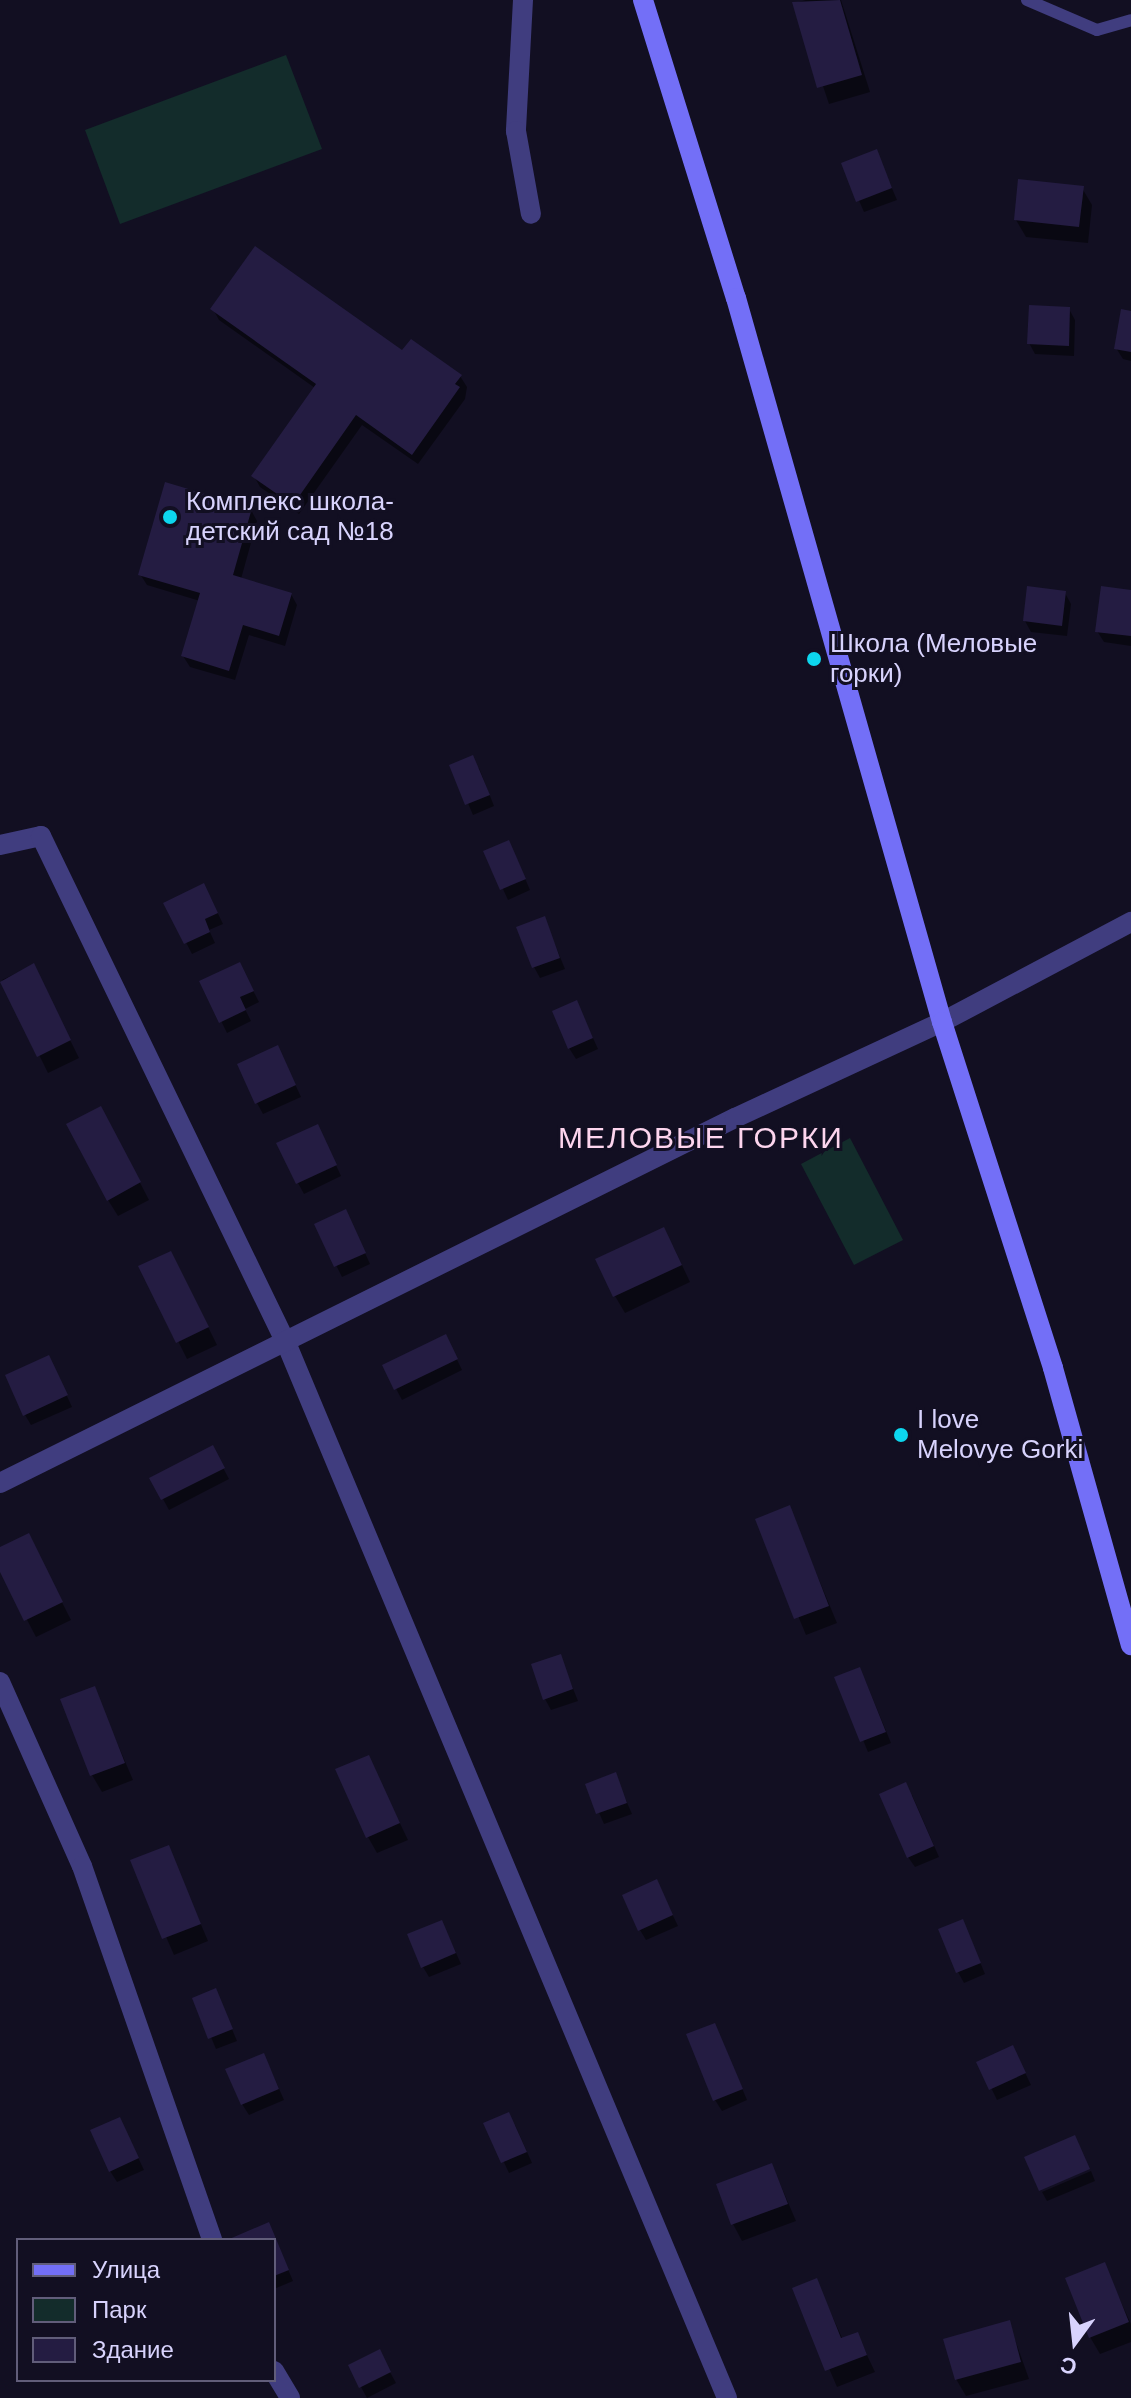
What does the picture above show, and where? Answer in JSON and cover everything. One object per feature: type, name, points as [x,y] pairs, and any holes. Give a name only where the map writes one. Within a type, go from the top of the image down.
[{"type":"street","points":[[523,0],[516,131],[531,214]]},
{"type":"street","points":[[643,0],[736,298],[942,1022],[1053,1368],[1131,1645]]},
{"type":"street","points":[[0,845],[41,836],[287,1345],[727,2398]]},
{"type":"street","points":[[0,1483],[287,1345],[735,1118],[942,1022],[1131,922]]},
{"type":"street","points":[[0,1682],[82,1866],[211,2238]]},
{"type":"street","points":[[276,2374],[290,2398]]},
{"type":"lane","points":[[1027,0],[1097,30],[1131,20]]},
{"type":"green space","points":[[286,55],[322,149],[120,224],[85,130]]},
{"type":"green space","points":[[850,1138],[903,1240],[854,1265],[801,1164]]},
{"type":"building","points":[[840,0],[862,75],[817,88],[792,2]]},
{"type":"building","points":[[877,149],[892,188],[856,202],[841,163]]},
{"type":"building","points":[[1018,179],[1084,186],[1079,227],[1014,220]]},
{"type":"building","points":[[255,246],[402,350],[411,339],[462,375],[455,384],[460,387],[412,455],[356,415],[293,505],[251,476],[316,384],[210,309]]},
{"type":"building","points":[[1029,305],[1070,307],[1069,346],[1027,344]]},
{"type":"building","points":[[1121,309],[1131,311],[1131,352],[1114,349]]},
{"type":"building","points":[[165,482],[252,508],[233,575],[292,593],[279,636],[243,625],[229,671],[181,656],[200,593],[138,575]]},
{"type":"building","points":[[1027,586],[1066,591],[1062,626],[1023,621]]},
{"type":"building","points":[[1101,586],[1131,590],[1131,636],[1095,632]]},
{"type":"building","points":[[473,755],[490,795],[465,805],[449,765]]},
{"type":"building","points":[[509,840],[526,879],[500,890],[483,851]]},
{"type":"building","points":[[204,883],[218,913],[205,919],[210,932],[184,944],[163,903]]},
{"type":"building","points":[[545,916],[560,958],[532,968],[516,927]]},
{"type":"building","points":[[240,962],[254,991],[240,997],[246,1010],[219,1023],[199,981]]},
{"type":"building","points":[[34,963],[71,1040],[37,1057],[0,982]]},
{"type":"building","points":[[577,1000],[593,1038],[568,1049],[552,1011]]},
{"type":"building","points":[[278,1045],[296,1085],[255,1104],[237,1064]]},
{"type":"building","points":[[101,1106],[141,1182],[107,1201],[66,1124]]},
{"type":"building","points":[[318,1124],[337,1165],[296,1184],[276,1143]]},
{"type":"building","points":[[346,1209],[366,1253],[334,1267],[314,1224]]},
{"type":"building","points":[[664,1227],[682,1265],[613,1297],[595,1259]]},
{"type":"building","points":[[171,1251],[209,1327],[176,1343],[138,1266]]},
{"type":"building","points":[[446,1334],[458,1359],[394,1390],[382,1365]]},
{"type":"building","points":[[49,1355],[68,1395],[23,1416],[5,1375]]},
{"type":"building","points":[[213,1445],[225,1468],[161,1500],[149,1478]]},
{"type":"building","points":[[790,1505],[829,1606],[794,1619],[755,1519]]},
{"type":"building","points":[[29,1533],[63,1602],[24,1621],[0,1572],[0,1547]]},
{"type":"building","points":[[561,1654],[573,1689],[543,1700],[531,1664]]},
{"type":"building","points":[[860,1667],[886,1732],[860,1742],[834,1677]]},
{"type":"building","points":[[95,1686],[125,1763],[90,1776],[60,1699]]},
{"type":"building","points":[[369,1755],[400,1823],[366,1838],[335,1769]]},
{"type":"building","points":[[616,1772],[627,1803],[596,1814],[585,1784]]},
{"type":"building","points":[[906,1782],[934,1846],[907,1858],[879,1794]]},
{"type":"building","points":[[169,1845],[201,1924],[162,1939],[130,1860]]},
{"type":"building","points":[[657,1879],[673,1915],[638,1931],[622,1895]]},
{"type":"building","points":[[963,1919],[981,1963],[956,1973],[938,1929]]},
{"type":"building","points":[[442,1920],[456,1953],[421,1968],[407,1934]]},
{"type":"building","points":[[216,1988],[233,2029],[208,2039],[192,1998]]},
{"type":"building","points":[[715,2023],[743,2089],[713,2101],[686,2034]]},
{"type":"building","points":[[1013,2045],[1026,2073],[989,2090],[976,2062]]},
{"type":"building","points":[[264,2053],[279,2089],[241,2105],[225,2069]]},
{"type":"building","points":[[509,2112],[527,2152],[501,2163],[483,2123]]},
{"type":"building","points":[[120,2117],[139,2158],[109,2172],[90,2130]]},
{"type":"building","points":[[1075,2135],[1090,2169],[1039,2191],[1024,2157]]},
{"type":"building","points":[[772,2163],[788,2204],[731,2225],[716,2184]]},
{"type":"building","points":[[269,2222],[276,2238],[232,2238]]},
{"type":"building","points":[[276,2239],[289,2270],[276,2275]]},
{"type":"building","points":[[1105,2262],[1129,2322],[1089,2338],[1065,2278]]},
{"type":"building","points":[[817,2278],[841,2338],[858,2332],[867,2355],[825,2371],[792,2288]]},
{"type":"building","points":[[1010,2320],[1021,2362],[955,2380],[943,2339]]},
{"type":"building","points":[[380,2349],[391,2372],[359,2388],[348,2365]]},
{"type":"place","name":"Комплекс школа- детский сад №18","points":[[170,517]]},
{"type":"place","name":"Школа (Меловые горки)","points":[[814,659]]},
{"type":"place","name":"I love Melovye Gorki","points":[[901,1435]]},
{"type":"district","name":"МЕЛОВЫЕ ГОРКИ","points":[[701,1138]]}]
